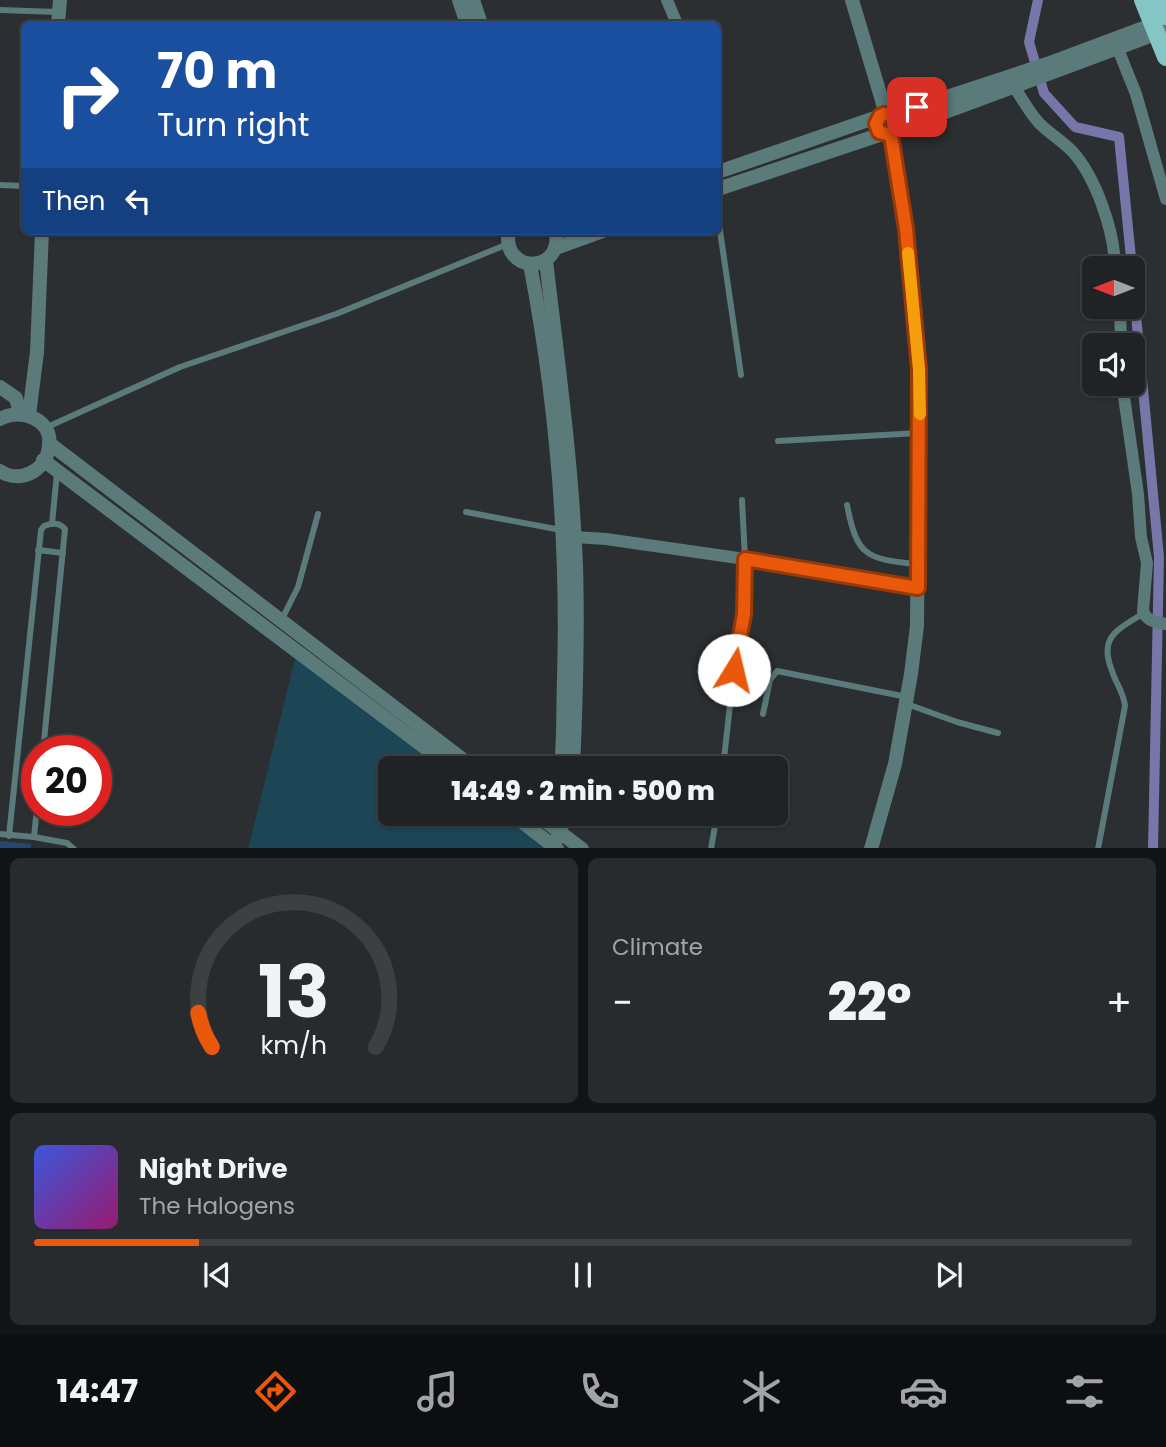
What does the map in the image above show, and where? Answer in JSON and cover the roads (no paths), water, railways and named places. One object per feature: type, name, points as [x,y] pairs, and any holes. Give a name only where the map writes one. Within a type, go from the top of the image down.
[{"type":"main road","points":[[1160,14],[1166,57]]},
{"type":"street","points":[[458,0],[466,21]]},
{"type":"street","points":[[473,0],[480,21]]},
{"type":"street","points":[[667,0],[676,21]]},
{"type":"street","points":[[852,0],[886,115],[897,121],[890,133],[906,229],[919,369],[917,626],[895,764],[871,848]]},
{"type":"street","points":[[1049,68],[1118,49],[1160,14]]},
{"type":"street","points":[[721,188],[890,133],[1049,68],[1160,14]]},
{"type":"street","points":[[1118,49],[1136,94],[1166,199]]},
{"type":"street","points":[[721,171],[886,115],[1018,81]]},
{"type":"street","points":[[1018,81],[1033,116],[1073,152],[1086,171],[1112,239],[1114,256]]},
{"type":"street","points":[[886,115],[877,128],[890,133]]},
{"type":"street","points":[[25,414],[37,352],[42,235]]},
{"type":"street","points":[[556,248],[557,235]]},
{"type":"street","points":[[509,238],[516,258],[530,264],[545,261],[556,248],[592,235]]},
{"type":"street","points":[[545,261],[562,391],[568,533],[561,756]]},
{"type":"street","points":[[530,264],[544,338],[576,613],[573,756]]},
{"type":"street","points":[[0,387],[16,398],[25,414],[45,428],[49,443],[49,449],[38,469],[15,477],[0,471]]},
{"type":"street","points":[[1124,396],[1138,494],[1141,537],[1156,620]]},
{"type":"street","points":[[0,419],[11,414],[25,414]]},
{"type":"street","points":[[49,443],[458,756]]},
{"type":"street","points":[[43,460],[436,756]]},
{"type":"street","points":[[568,533],[918,588]]},
{"type":"street","points":[[545,826],[556,848]]},
{"type":"street","points":[[551,826],[581,848]]},
{"type":"street","points":[[556,848],[562,826]]},
{"type":"lane","points":[[0,10],[59,12]]},
{"type":"lane","points":[[0,185],[21,186]]},
{"type":"lane","points":[[721,235],[741,376]]},
{"type":"lane","points":[[45,428],[180,367],[336,314],[509,238]]},
{"type":"lane","points":[[778,441],[920,433]]},
{"type":"lane","points":[[52,524],[57,471]]},
{"type":"lane","points":[[724,756],[736,651],[744,614],[742,500]]},
{"type":"lane","points":[[848,505],[852,531],[863,550],[881,559],[918,564]]},
{"type":"lane","points":[[467,512],[568,533]]},
{"type":"lane","points":[[281,621],[298,587],[318,514]]},
{"type":"lane","points":[[9,835],[38,550],[41,530],[52,524],[61,525],[65,529],[45,735]]},
{"type":"lane","points":[[38,550],[63,553]]},
{"type":"lane","points":[[1098,848],[1125,706],[1123,694],[1108,660],[1107,642],[1115,630],[1156,620]]},
{"type":"lane","points":[[763,714],[770,680],[777,671],[907,701],[957,722],[998,733]]},
{"type":"lane","points":[[34,837],[35,826]]},
{"type":"lane","points":[[711,848],[715,826]]},
{"type":"lane","points":[[0,834],[67,842],[73,848]]},
{"type":"waterway","points":[[1038,0],[1029,42],[1044,93],[1075,127],[1119,137],[1131,256]]},
{"type":"waterway","points":[[1136,319],[1159,557],[1153,848]]}]
